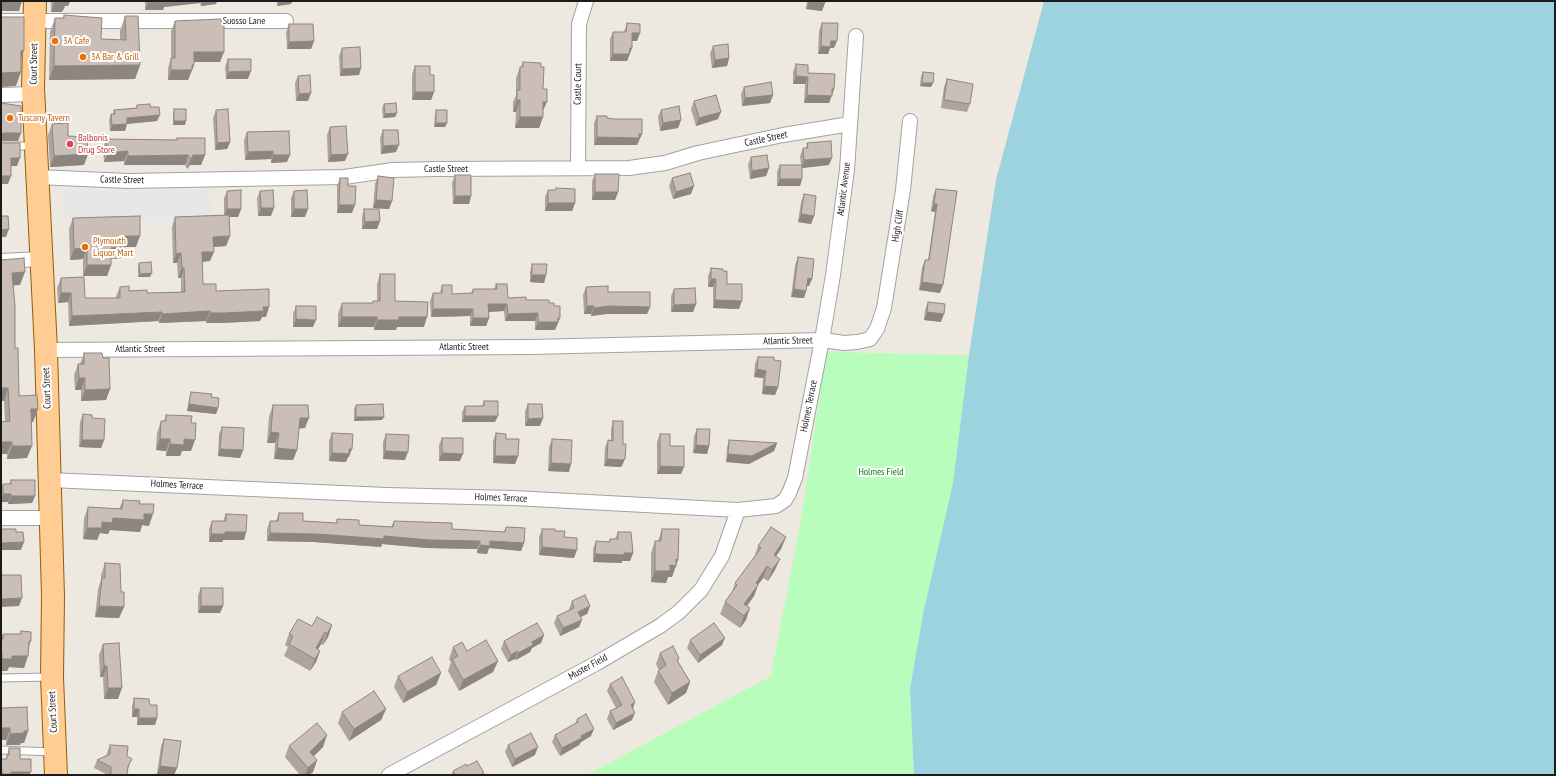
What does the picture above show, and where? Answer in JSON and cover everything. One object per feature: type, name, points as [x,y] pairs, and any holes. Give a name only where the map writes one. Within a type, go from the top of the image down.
[{"type":"main road","name":"Court Street","points":[[35,11],[34,94],[46,350],[53,596],[52,677],[56,775]]},
{"type":"street","name":"Castle Court","points":[[578,167],[579,24],[586,1]]},
{"type":"street","name":"Suosso Lane","points":[[1,21],[35,11],[286,21]]},
{"type":"street","name":"Atlantic Avenue","points":[[822,340],[833,275],[847,170],[856,36]]},
{"type":"street","points":[[1,95],[34,94]]},
{"type":"street","name":"High Cliff","points":[[877,329],[884,308],[891,269],[903,190],[910,121]]},
{"type":"street","name":"Castle Street","points":[[37,177],[128,181],[344,177],[393,170],[578,167],[629,168],[664,163],[698,153],[783,135],[850,124]]},
{"type":"street","points":[[1,261],[41,259]]},
{"type":"street","name":"Atlantic Street","points":[[46,350],[532,347],[822,340],[844,343],[870,339],[877,329]]},
{"type":"street","name":"Holmes Terrace","points":[[50,480],[386,495],[514,498],[738,510],[776,506],[784,500],[795,478],[822,340]]},
{"type":"street","name":"Muster Field","points":[[389,775],[597,663],[660,626],[679,612],[701,590],[722,556],[738,510]]},
{"type":"street","points":[[1,518],[51,518]]},
{"type":"lane","points":[[1,146],[36,146]]},
{"type":"lane","points":[[1,678],[52,677]]},
{"type":"lane","points":[[1,750],[55,752]]},
{"type":"green space","name":"Holmes Field","points":[[826,352],[969,355],[953,483],[923,614],[910,689],[914,775],[587,775],[771,676],[801,519]]},
{"type":"shaded area","points":[[63,190],[210,190],[212,222],[65,224]]},
{"type":"water","points":[[1044,1],[1555,1],[1555,775],[914,775],[910,689],[923,614],[953,483],[969,355],[996,180]]},
{"type":"building","points":[[148,1],[165,1],[165,2],[148,3]]},
{"type":"building","points":[[809,1],[825,1],[825,3]]},
{"type":"building","points":[[64,15],[102,18],[101,39],[126,40],[125,16],[138,16],[140,65],[54,66],[55,18],[64,18]]},
{"type":"building","points":[[1,17],[24,17],[24,50],[21,51],[21,72],[1,73]]},
{"type":"building","points":[[221,19],[222,24],[224,24],[224,52],[194,52],[194,65],[192,65],[192,70],[171,70],[171,58],[175,58],[175,21]]},
{"type":"building","points":[[627,23],[640,24],[640,33],[632,33],[632,48],[630,48],[629,54],[613,54],[613,32],[626,32]]},
{"type":"building","points":[[822,23],[838,23],[837,41],[831,41],[830,47],[821,46]]},
{"type":"building","points":[[289,24],[313,24],[314,41],[289,42]]},
{"type":"building","points":[[728,44],[729,58],[715,60],[713,46]]},
{"type":"building","points":[[360,47],[361,68],[342,69],[342,48]]},
{"type":"building","points":[[228,59],[251,59],[251,71],[228,72]]},
{"type":"building","points":[[523,62],[541,63],[541,67],[544,67],[543,89],[547,89],[547,102],[543,102],[543,117],[520,117],[520,100],[517,100],[517,90],[520,90],[520,67],[523,67]]},
{"type":"building","points":[[796,64],[808,65],[808,73],[835,74],[832,96],[807,95],[808,77],[796,76]]},
{"type":"building","points":[[415,66],[430,66],[430,75],[434,75],[434,92],[415,92]]},
{"type":"building","points":[[923,72],[934,73],[933,83],[922,83]]},
{"type":"building","points":[[310,75],[311,93],[299,94],[298,76]]},
{"type":"building","points":[[947,79],[973,84],[970,104],[944,100]]},
{"type":"building","points":[[771,82],[773,95],[745,98],[744,87]]},
{"type":"building","points":[[716,95],[721,112],[699,118],[694,101]]},
{"type":"building","points":[[1,103],[21,106],[21,133],[3,133],[1,136]]},
{"type":"building","points":[[396,103],[397,113],[385,114],[384,104]]},
{"type":"building","points":[[150,104],[150,107],[159,107],[160,115],[127,118],[127,124],[112,125],[111,114],[115,114],[114,110],[137,108],[137,105]]},
{"type":"building","points":[[679,106],[681,120],[663,123],[661,110]]},
{"type":"building","points":[[174,109],[186,109],[186,121],[174,121]]},
{"type":"building","points":[[228,109],[230,142],[217,143],[216,110]]},
{"type":"building","points":[[436,110],[447,110],[447,123],[436,123]]},
{"type":"building","points":[[597,116],[607,116],[607,118],[613,119],[642,119],[642,134],[639,134],[639,138],[597,137]]},
{"type":"building","points":[[68,123],[68,136],[87,137],[88,154],[54,156],[52,124]]},
{"type":"building","points":[[346,126],[348,154],[331,155],[330,127]]},
{"type":"building","points":[[383,130],[398,130],[399,145],[383,146]]},
{"type":"building","points":[[289,131],[290,155],[273,155],[273,151],[248,152],[247,132]]},
{"type":"building","points":[[177,138],[205,138],[205,155],[193,155],[191,159],[188,155],[128,156],[128,151],[108,153],[106,139],[177,140]]},
{"type":"building","points":[[831,141],[832,158],[804,160],[803,148],[808,148],[807,143]]},
{"type":"building","points":[[1,142],[20,143],[20,158],[11,158],[11,176],[1,176]]},
{"type":"building","points":[[767,155],[769,168],[752,171],[751,157]]},
{"type":"building","points":[[780,165],[802,165],[802,179],[780,179]]},
{"type":"building","points":[[690,173],[694,186],[676,192],[672,178]]},
{"type":"building","points":[[595,174],[619,174],[618,192],[595,192]]},
{"type":"building","points":[[455,175],[471,175],[471,196],[455,196]]},
{"type":"building","points":[[378,176],[394,178],[392,201],[376,200]]},
{"type":"building","points":[[340,178],[348,178],[348,186],[356,186],[355,205],[339,205]]},
{"type":"building","points":[[556,188],[575,189],[575,203],[548,203],[548,190],[556,190]]},
{"type":"building","points":[[936,189],[957,191],[943,285],[922,282],[925,260],[929,260],[937,204],[934,204]]},
{"type":"building","points":[[241,190],[241,209],[227,209],[227,191]]},
{"type":"building","points":[[273,190],[274,208],[261,208],[260,191]]},
{"type":"building","points":[[307,190],[308,209],[294,209],[294,191]]},
{"type":"building","points":[[804,194],[816,196],[814,216],[801,214]]},
{"type":"building","points":[[364,209],[379,209],[380,221],[365,222]]},
{"type":"building","points":[[229,215],[230,236],[213,237],[214,252],[202,252],[203,284],[216,284],[216,291],[269,289],[269,307],[263,307],[264,311],[210,313],[210,311],[162,314],[162,312],[72,316],[71,293],[61,293],[61,278],[84,277],[85,298],[120,298],[120,287],[129,286],[129,291],[147,290],[147,293],[185,292],[184,268],[182,268],[181,253],[176,254],[175,217]]},
{"type":"building","points":[[1,216],[8,216],[9,229],[1,230]]},
{"type":"building","points":[[140,216],[140,236],[125,236],[125,247],[111,248],[111,265],[87,265],[87,248],[74,249],[73,218]]},
{"type":"building","points":[[798,257],[814,259],[812,279],[808,278],[806,291],[794,289]]},
{"type":"building","points":[[24,258],[25,272],[12,273],[15,306],[15,348],[18,348],[19,396],[37,395],[38,409],[31,409],[32,446],[12,446],[12,442],[1,442],[1,422],[10,421],[8,388],[1,388],[1,260]]},
{"type":"building","points":[[151,262],[152,273],[140,274],[139,263]]},
{"type":"building","points":[[532,264],[547,264],[546,275],[532,275]]},
{"type":"building","points":[[711,268],[723,269],[723,271],[727,271],[727,284],[742,284],[742,301],[715,300],[716,279],[711,279]]},
{"type":"building","points":[[380,274],[395,274],[395,301],[428,302],[427,317],[399,317],[399,320],[377,320],[377,317],[342,317],[342,303],[373,303],[373,301],[380,301]]},
{"type":"building","points":[[496,284],[507,284],[508,298],[526,297],[526,300],[549,300],[549,303],[554,303],[554,306],[560,306],[560,318],[558,318],[558,322],[538,322],[538,313],[508,314],[507,304],[488,304],[489,318],[473,318],[473,309],[433,309],[433,293],[442,293],[442,285],[452,285],[452,294],[473,293],[473,289],[497,289]]},
{"type":"building","points":[[608,286],[608,292],[650,292],[650,307],[609,306],[594,308],[594,306],[587,306],[586,287]]},
{"type":"building","points":[[695,288],[696,304],[674,305],[674,289]]},
{"type":"building","points":[[928,302],[945,304],[944,314],[927,312]]},
{"type":"building","points":[[296,306],[316,306],[316,320],[296,319]]},
{"type":"building","points":[[84,353],[102,353],[103,358],[109,358],[110,389],[85,390],[85,378],[79,378],[78,364],[84,364]]},
{"type":"building","points":[[758,357],[774,357],[774,360],[781,361],[778,387],[764,386],[766,371],[757,369]]},
{"type":"building","points":[[191,392],[212,394],[211,397],[219,398],[218,408],[189,404]]},
{"type":"building","points":[[484,401],[498,401],[498,416],[465,416],[465,406],[484,406]]},
{"type":"building","points":[[383,404],[384,417],[356,417],[356,405]]},
{"type":"building","points":[[528,404],[542,404],[543,418],[528,419]]},
{"type":"building","points":[[273,405],[308,405],[309,418],[300,418],[297,450],[277,448],[279,433],[271,432]]},
{"type":"building","points":[[83,414],[92,415],[92,418],[105,419],[104,440],[82,440]]},
{"type":"building","points":[[166,415],[192,416],[191,423],[196,423],[195,440],[184,439],[184,445],[170,444],[170,439],[160,439],[161,421],[166,421]]},
{"type":"building","points":[[613,421],[623,421],[623,444],[626,444],[625,459],[622,460],[607,459],[608,440],[613,441]]},
{"type":"building","points":[[222,427],[244,428],[243,450],[220,449]]},
{"type":"building","points":[[697,429],[710,429],[709,446],[696,445]]},
{"type":"building","points":[[332,433],[353,434],[352,449],[349,449],[349,454],[332,453]]},
{"type":"building","points":[[496,433],[506,434],[506,439],[519,439],[518,456],[495,456]]},
{"type":"building","points":[[386,434],[409,435],[408,452],[385,451]]},
{"type":"building","points":[[660,434],[670,434],[670,446],[684,446],[684,467],[660,466]]},
{"type":"building","points":[[442,438],[463,438],[463,454],[442,453]]},
{"type":"building","points":[[552,439],[572,440],[571,464],[551,463]]},
{"type":"building","points":[[729,440],[777,443],[752,456],[728,454]]},
{"type":"building","points":[[11,480],[35,480],[35,496],[11,496],[11,494],[3,494],[3,484],[11,484]]},
{"type":"building","points":[[123,500],[140,501],[139,504],[154,504],[153,514],[144,514],[144,520],[113,518],[112,523],[102,522],[102,528],[87,528],[88,507],[122,509]]},
{"type":"building","points":[[279,513],[303,513],[303,521],[337,523],[337,519],[359,520],[359,525],[393,527],[394,521],[452,523],[452,529],[505,532],[506,527],[525,528],[524,543],[490,541],[490,546],[480,545],[480,541],[430,540],[384,536],[384,539],[317,534],[270,533],[270,521],[278,521]]},
{"type":"building","points":[[226,514],[247,515],[246,532],[211,534],[212,521],[226,521]]},
{"type":"building","points":[[771,527],[786,537],[774,555],[780,559],[772,570],[767,566],[756,583],[758,585],[744,604],[750,608],[744,616],[725,602],[737,585],[735,583],[761,548],[758,546]]},
{"type":"building","points":[[1,529],[16,529],[16,532],[23,532],[24,542],[1,543]]},
{"type":"building","points":[[542,529],[565,531],[564,537],[577,538],[577,550],[542,547]]},
{"type":"building","points":[[662,529],[679,529],[678,560],[676,559],[676,566],[670,565],[670,571],[655,571],[655,541],[661,541]]},
{"type":"building","points":[[618,532],[631,532],[633,553],[624,553],[624,555],[595,554],[596,541],[610,542],[610,539],[618,539]]},
{"type":"building","points":[[105,563],[120,564],[121,592],[124,592],[124,607],[99,606],[102,578],[105,578]]},
{"type":"building","points":[[1,575],[21,575],[22,598],[1,599]]},
{"type":"building","points":[[201,588],[223,588],[223,606],[201,606]]},
{"type":"building","points":[[585,595],[590,606],[578,612],[582,620],[563,628],[557,616],[574,608],[572,601]]},
{"type":"building","points":[[317,617],[332,625],[327,634],[325,632],[316,648],[320,651],[315,659],[289,644],[293,636],[289,634],[298,619],[312,626]]},
{"type":"building","points":[[537,623],[544,635],[532,642],[533,645],[511,655],[504,641]]},
{"type":"building","points":[[714,623],[725,638],[700,655],[690,640]]},
{"type":"building","points":[[21,631],[31,632],[28,656],[12,656],[12,659],[2,659],[1,639],[3,639],[3,634],[21,634]]},
{"type":"building","points":[[486,640],[498,661],[463,680],[452,659],[458,656],[453,647],[462,642],[467,651]]},
{"type":"building","points":[[119,643],[122,688],[108,688],[107,666],[104,666],[103,644]]},
{"type":"building","points":[[673,646],[679,658],[677,660],[690,682],[672,693],[658,671],[666,665],[660,653]]},
{"type":"building","points":[[432,657],[441,673],[407,692],[398,676]]},
{"type":"building","points":[[622,677],[635,702],[631,705],[635,713],[616,723],[610,711],[622,705],[610,684]]},
{"type":"building","points":[[374,691],[386,709],[354,729],[342,712]]},
{"type":"building","points":[[134,698],[149,699],[150,705],[157,705],[157,718],[139,718],[139,709],[134,709]]},
{"type":"building","points":[[27,707],[28,731],[24,731],[24,733],[10,734],[10,728],[1,728],[1,708]]},
{"type":"building","points":[[586,714],[594,729],[581,736],[582,738],[562,748],[555,735],[578,722],[577,719]]},
{"type":"building","points":[[317,723],[327,735],[310,752],[317,760],[308,768],[289,746]]},
{"type":"building","points":[[531,733],[538,747],[515,759],[508,745]]},
{"type":"building","points":[[164,739],[181,741],[177,768],[160,766]]},
{"type":"building","points":[[110,745],[128,746],[127,756],[132,759],[128,766],[127,775],[111,775],[111,767],[97,760],[110,754]]},
{"type":"building","points":[[9,748],[20,748],[20,759],[31,759],[31,772],[11,772],[11,774],[2,774],[1,759],[7,759],[7,755],[9,755]]},
{"type":"building","points":[[477,761],[484,773],[480,775],[455,775],[453,771],[466,764],[467,766]]},
{"type":"place","name":"3A Cafe","points":[[55,41]]},
{"type":"place","name":"3A Bar & Grill","points":[[83,57]]},
{"type":"place","name":"Tuscany Tavern","points":[[10,118]]},
{"type":"place","name":"Balbonis Drug Store","points":[[70,144]]},
{"type":"place","name":"Plymouth Liquor Mart","points":[[85,247]]}]
